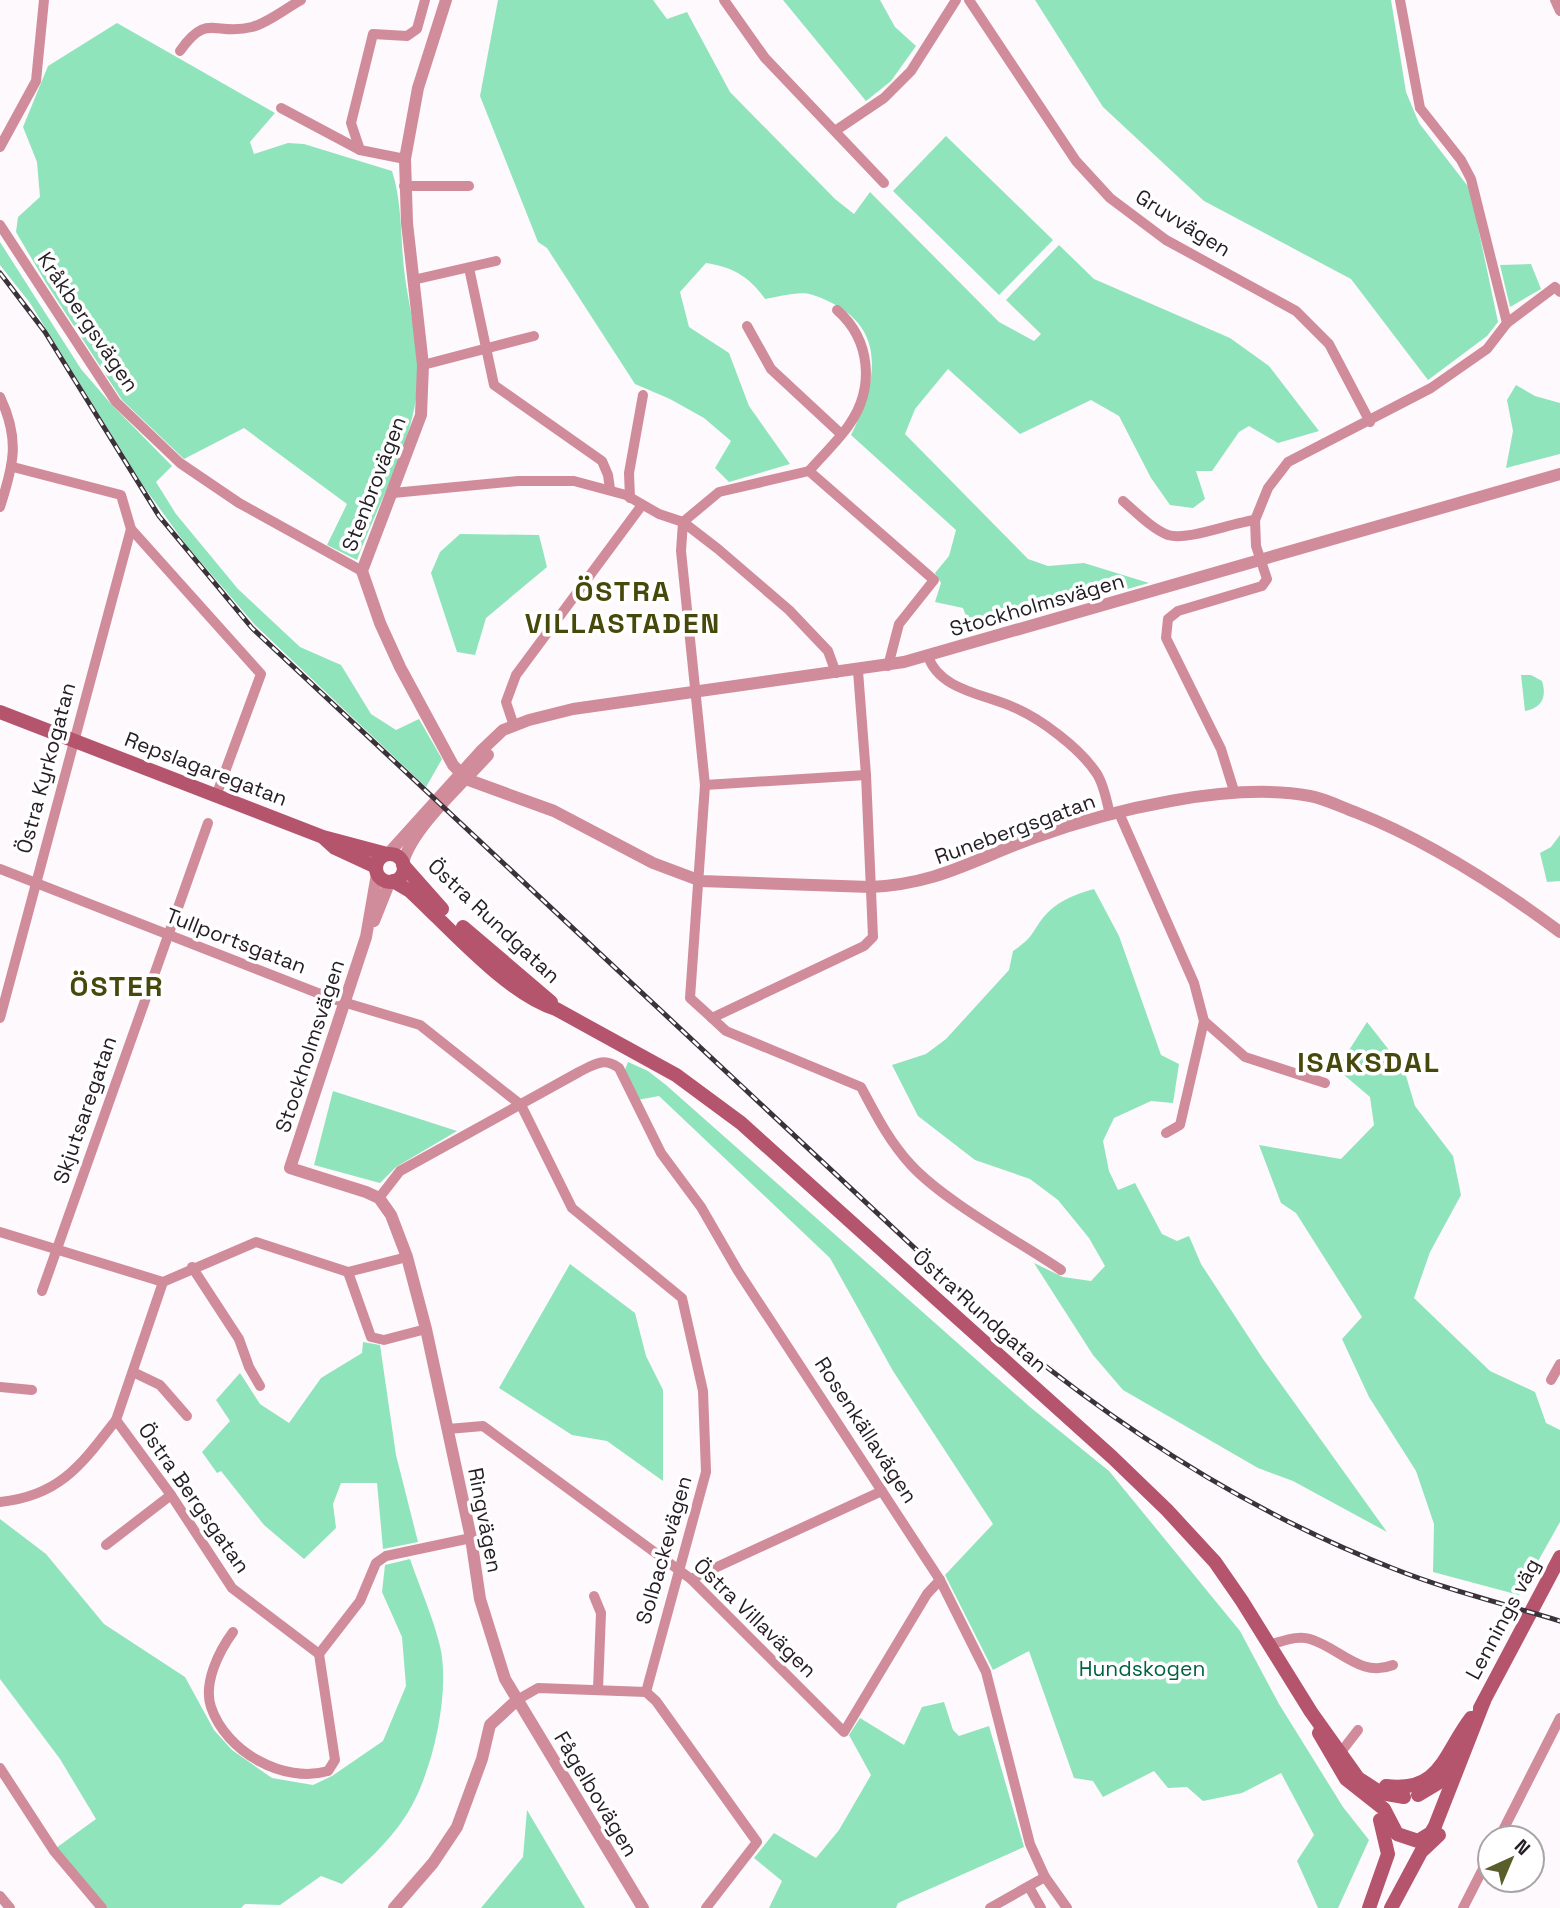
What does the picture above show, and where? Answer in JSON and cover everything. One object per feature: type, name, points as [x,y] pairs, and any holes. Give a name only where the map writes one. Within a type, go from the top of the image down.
[{"type":"main road","name":"Repslagaregatan","points":[[0,712],[323,837],[387,854]]},
{"type":"main road","name":"Repslagaregatan","points":[[0,718],[73,741]]},
{"type":"main road","name":"Repslagaregatan","points":[[323,837],[335,848],[384,876]]},
{"type":"main road","points":[[387,854],[399,857],[403,864],[400,877],[384,876],[379,859],[387,854]]},
{"type":"main road","name":"Östra Rundgatan","points":[[403,864],[441,907],[556,1009]]},
{"type":"main road","name":"Östra Rundgatan","points":[[384,876],[410,891],[517,988],[541,1004],[556,1009],[676,1075],[768,1147],[1112,1457],[1167,1510],[1215,1562],[1272,1644],[1311,1712],[1358,1778],[1381,1793],[1411,1796]]},
{"type":"main road","name":"Lennings väg","points":[[1411,1796],[1438,1783],[1560,1557]]},
{"type":"main road","points":[[1341,1752],[1358,1769],[1384,1786],[1397,1787],[1424,1782],[1441,1766],[1461,1731],[1484,1701]]},
{"type":"main road","name":"Lennings väg","points":[[1437,1819],[1484,1701]]},
{"type":"main road","name":"Lennings väg","points":[[1389,1908],[1421,1852],[1441,1832],[1484,1701]]},
{"type":"main road","name":"Östra Rundgatan","points":[[1311,1712],[1323,1743],[1346,1779],[1384,1809],[1394,1828]]},
{"type":"main road","points":[[1346,1779],[1378,1816],[1388,1841],[1388,1854],[1370,1908]]},
{"type":"main road","points":[[1370,1908],[1396,1858],[1391,1810],[1411,1796],[1433,1805],[1437,1819],[1431,1833],[1418,1841],[1394,1828]]},
{"type":"main road","name":"Lennings väg","points":[[1389,1908],[1418,1841]]},
{"type":"street","points":[[0,147],[36,81],[44,0]]},
{"type":"street","points":[[180,51],[194,31],[203,28],[252,27],[301,0]]},
{"type":"street","points":[[360,150],[351,123],[373,34],[407,36],[417,29],[425,0]]},
{"type":"street","name":"Stenbrovägen","points":[[446,0],[418,88],[405,159],[404,186],[423,365],[421,415],[393,493],[374,533],[362,571],[380,623],[400,667],[463,776]]},
{"type":"street","points":[[724,0],[765,58],[884,183]]},
{"type":"street","points":[[835,131],[884,98],[911,71],[956,0]]},
{"type":"street","name":"Gruvvägen","points":[[969,0],[1076,161],[1110,198],[1166,240],[1296,312],[1329,344],[1370,422]]},
{"type":"street","points":[[1400,0],[1420,108],[1461,160],[1471,179],[1507,323]]},
{"type":"street","points":[[1555,0],[1560,11]]},
{"type":"street","points":[[281,108],[360,150],[405,159]]},
{"type":"street","points":[[404,186],[469,186]]},
{"type":"street","name":"Kråkbergsvägen","points":[[0,225],[116,402],[180,463],[239,503],[362,571]]},
{"type":"street","points":[[413,280],[496,261]]},
{"type":"street","points":[[469,268],[494,385],[602,461],[610,489]]},
{"type":"street","points":[[1234,791],[1221,749],[1166,638],[1168,619],[1178,611],[1257,590],[1267,579],[1256,545],[1255,520],[1268,488],[1288,462],[1370,422],[1431,388],[1479,355],[1507,323],[1555,287],[1560,292]]},
{"type":"street","points":[[837,310],[851,322],[863,344],[866,385],[850,424],[809,471],[719,492],[683,522],[681,551],[705,785],[701,881],[690,998],[726,1031],[861,1087],[884,1131],[912,1167],[958,1202],[1061,1270]]},
{"type":"street","points":[[747,326],[771,369],[841,434]]},
{"type":"street","points":[[423,365],[534,336]]},
{"type":"street","points":[[630,498],[629,473],[643,395]]},
{"type":"street","points":[[0,397],[13,436],[13,467],[0,507]]},
{"type":"street","points":[[13,467],[121,495],[131,529],[261,674],[216,796]]},
{"type":"street","points":[[809,471],[934,580],[899,624],[888,666]]},
{"type":"street","name":"Stockholmsvägen","points":[[514,726],[573,709],[694,690],[888,666],[1560,474]]},
{"type":"street","points":[[393,493],[518,481],[574,481],[610,489],[683,522],[789,610],[828,651],[836,673]]},
{"type":"street","points":[[1123,502],[1167,535],[1191,537],[1217,527],[1255,520]]},
{"type":"street","points":[[387,854],[514,726],[506,702],[516,675],[642,505]]},
{"type":"street","name":"Östra Kyrkogatan","points":[[0,1018],[131,529]]},
{"type":"street","points":[[928,656],[937,673],[950,683],[1015,708],[1059,734],[1097,774],[1194,983],[1205,1021],[1180,1125],[1166,1133]]},
{"type":"street","points":[[712,1018],[868,944],[874,934],[858,671]]},
{"type":"street","points":[[705,785],[866,775]]},
{"type":"street","points":[[403,864],[405,852],[463,776]]},
{"type":"street","name":"Runebergsgatan","points":[[463,776],[554,811],[653,863],[701,881],[870,887],[896,886],[941,877],[1036,837],[1115,814],[1234,791],[1313,796],[1363,815],[1445,855],[1560,932]]},
{"type":"street","name":"Skjutsaregatan","points":[[42,1291],[208,823]]},
{"type":"street","name":"Tullportsgatan","points":[[0,869],[344,1002],[420,1025],[521,1105]]},
{"type":"street","name":"Stockholmsvägen","points":[[379,1198],[290,1168],[384,876]]},
{"type":"street","points":[[1205,1021],[1245,1057],[1325,1083]]},
{"type":"street","name":"Rosenkällavägen","points":[[521,1105],[601,1061],[610,1062],[618,1069],[661,1153],[701,1207],[738,1271],[940,1580],[986,1672],[1030,1844],[1045,1877],[1067,1908]]},
{"type":"street","points":[[379,1198],[400,1171],[521,1105]]},
{"type":"street","name":"Solbackevägen","points":[[521,1105],[572,1208],[682,1298],[703,1391],[706,1472],[677,1570],[646,1692]]},
{"type":"street","name":"Ringvägen","points":[[379,1198],[391,1215],[407,1257],[448,1429],[487,1626],[505,1679],[517,1700]]},
{"type":"street","points":[[0,1232],[163,1282],[192,1267],[256,1242],[348,1272],[407,1257]]},
{"type":"street","points":[[192,1267],[239,1339],[249,1367],[260,1386]]},
{"type":"street","points":[[348,1272],[371,1337],[384,1340],[426,1329]]},
{"type":"street","name":"Östra Bergsgatan","points":[[163,1282],[116,1420],[171,1495],[232,1588],[318,1654]]},
{"type":"street","points":[[1551,1380],[1560,1364]]},
{"type":"street","points":[[133,1372],[160,1385],[187,1416]]},
{"type":"street","points":[[0,1387],[32,1390]]},
{"type":"street","points":[[0,1502],[56,1484],[75,1472],[116,1420]]},
{"type":"street","name":"Östra Villavägen","points":[[448,1429],[483,1426],[691,1578],[844,1732],[927,1594],[940,1580]]},
{"type":"street","points":[[691,1578],[883,1491]]},
{"type":"street","points":[[106,1545],[171,1495]]},
{"type":"street","points":[[233,1632],[220,1650],[212,1674],[210,1706],[236,1745],[260,1762],[298,1774],[313,1775],[328,1771],[335,1760],[318,1654],[360,1601],[376,1563],[386,1556],[471,1538]]},
{"type":"street","points":[[594,1596],[601,1613],[598,1689]]},
{"type":"street","points":[[1272,1644],[1299,1638],[1311,1639],[1364,1668],[1381,1670],[1392,1665]]},
{"type":"street","points":[[394,1908],[433,1863],[457,1827],[482,1759],[490,1725],[517,1700],[538,1688],[646,1692],[656,1701],[757,1842],[706,1908]]},
{"type":"street","name":"Fågelbovägen","points":[[517,1700],[643,1908]]},
{"type":"street","points":[[1506,1824],[1560,1718]]},
{"type":"street","points":[[1341,1752],[1357,1730]]},
{"type":"street","points":[[0,1768],[54,1851],[102,1908]]},
{"type":"street","points":[[990,1908],[1045,1877]]},
{"type":"street","points":[[1463,1908],[1476,1882]]},
{"type":"street","points":[[1028,1887],[1041,1908]]},
{"type":"street","points":[[0,1896],[10,1908]]},
{"type":"green space","points":[[498,0],[653,0],[667,19],[687,12],[730,92],[835,199],[854,214],[870,192],[999,322],[1034,341],[1041,334],[1006,300],[1059,245],[1094,279],[1230,338],[1269,366],[1319,431],[1278,443],[1249,426],[1239,432],[1212,471],[1196,471],[1205,499],[1193,508],[1170,505],[1151,478],[1119,416],[1091,400],[1020,434],[948,369],[915,409],[905,434],[1028,559],[1048,566],[1084,563],[1149,583],[972,632],[963,608],[935,602],[941,583],[935,573],[949,556],[956,530],[851,435],[868,391],[872,371],[871,352],[865,334],[854,319],[837,306],[808,294],[765,299],[753,284],[739,274],[706,263],[680,292],[689,327],[729,353],[749,406],[790,464],[729,482],[715,468],[731,441],[704,418],[635,384],[547,248],[538,242],[480,96]]},
{"type":"green space","points":[[783,0],[880,0],[895,27],[916,46],[891,81],[866,101]]},
{"type":"green space","points":[[1035,0],[1391,0],[1406,92],[1419,123],[1470,189],[1498,322],[1487,336],[1428,380],[1351,279],[1204,201],[1103,107]]},
{"type":"green space","points":[[117,23],[275,113],[250,142],[254,154],[288,143],[304,144],[392,171],[398,197],[405,277],[416,344],[417,392],[405,441],[357,560],[327,545],[347,504],[244,428],[184,459],[122,400],[16,232],[18,217],[40,197],[37,162],[23,127],[48,66]]},
{"type":"green space","points":[[946,136],[1053,240],[999,295],[893,191]]},
{"type":"green space","points":[[0,242],[81,369],[172,466],[156,482],[176,514],[238,589],[300,647],[341,665],[371,714],[396,730],[419,719],[442,759],[426,787],[255,625],[187,546],[144,487],[30,303],[0,265]]},
{"type":"green space","points":[[1531,264],[1541,289],[1510,307],[1500,265]]},
{"type":"green space","points":[[1516,385],[1535,396],[1560,403],[1560,454],[1506,468],[1513,431],[1507,400]]},
{"type":"green space","points":[[460,534],[539,535],[547,567],[486,618],[475,655],[457,652],[431,573],[440,552]]},
{"type":"green space","points":[[1521,675],[1531,675],[1542,681],[1542,701],[1531,710],[1525,711]]},
{"type":"green space","points":[[1560,835],[1560,881],[1547,882],[1540,853],[1551,847]]},
{"type":"green space","points":[[1094,889],[1119,936],[1161,1055],[1179,1064],[1173,1103],[1151,1101],[1114,1118],[1103,1141],[1109,1171],[1118,1190],[1135,1183],[1162,1234],[1177,1241],[1189,1236],[1201,1264],[1263,1359],[1387,1532],[1293,1481],[1258,1468],[1123,1390],[1093,1355],[1034,1263],[1063,1277],[1091,1281],[1105,1266],[1089,1238],[1058,1200],[1030,1179],[975,1160],[918,1116],[892,1065],[926,1054],[946,1039],[1009,970],[1013,951],[1027,940],[1047,913],[1066,900]]},
{"type":"green space","points":[[1367,1022],[1404,1069],[1415,1106],[1453,1156],[1461,1195],[1430,1252],[1414,1298],[1490,1371],[1535,1392],[1546,1423],[1560,1430],[1560,1522],[1519,1595],[1433,1572],[1434,1524],[1416,1471],[1369,1397],[1342,1339],[1362,1317],[1296,1213],[1281,1203],[1259,1145],[1341,1159],[1374,1125],[1370,1097],[1337,1069]]},
{"type":"green space","name":"Hundskogen","points":[[628,1062],[648,1071],[666,1085],[1030,1407],[1109,1471],[1240,1631],[1279,1704],[1343,1807],[1369,1840],[1338,1908],[1318,1908],[1297,1861],[1314,1835],[1281,1773],[1242,1793],[1203,1801],[1187,1787],[1168,1788],[1154,1771],[1103,1797],[1093,1781],[1074,1778],[1029,1651],[993,1670],[945,1575],[993,1524],[893,1371],[830,1258],[659,1096],[637,1100],[622,1077]]},
{"type":"green space","points":[[333,1091],[457,1131],[396,1167],[380,1183],[314,1165]]},
{"type":"green space","points":[[570,1264],[635,1313],[646,1356],[663,1390],[663,1481],[607,1441],[572,1435],[499,1388]]},
{"type":"green space","points":[[363,1342],[380,1345],[396,1455],[418,1542],[383,1549],[377,1483],[341,1483],[333,1504],[336,1528],[304,1559],[264,1525],[221,1471],[217,1473],[202,1452],[230,1421],[216,1400],[240,1373],[260,1404],[289,1423],[321,1378],[362,1353]]},
{"type":"green space","points":[[0,1519],[46,1554],[104,1624],[185,1677],[214,1730],[232,1750],[272,1778],[313,1785],[332,1776],[383,1741],[406,1686],[402,1637],[382,1592],[385,1565],[410,1559],[440,1646],[443,1687],[431,1758],[415,1800],[405,1817],[376,1852],[342,1884],[321,1876],[280,1905],[245,1904],[241,1908],[107,1908],[56,1848],[96,1819],[60,1759],[0,1679]]},
{"type":"green space","points":[[944,1702],[953,1730],[959,1736],[989,1726],[1024,1847],[898,1903],[896,1908],[769,1908],[782,1881],[754,1858],[774,1833],[816,1858],[839,1830],[871,1775],[849,1735],[860,1718],[904,1745],[922,1707]]},
{"type":"green space","points":[[527,1810],[585,1908],[481,1908],[523,1857]]},
{"type":"railway","points":[[0,273],[45,332],[159,516],[252,628],[1014,1341],[1102,1409],[1148,1440],[1194,1470],[1291,1523],[1413,1576],[1560,1621]]},
{"type":"district","name":"ÖSTRA VILLASTADEN","points":[[623,607]]},
{"type":"district","name":"ÖSTER","points":[[117,986]]},
{"type":"district","name":"ISAKSDAL","points":[[1369,1062]]}]
